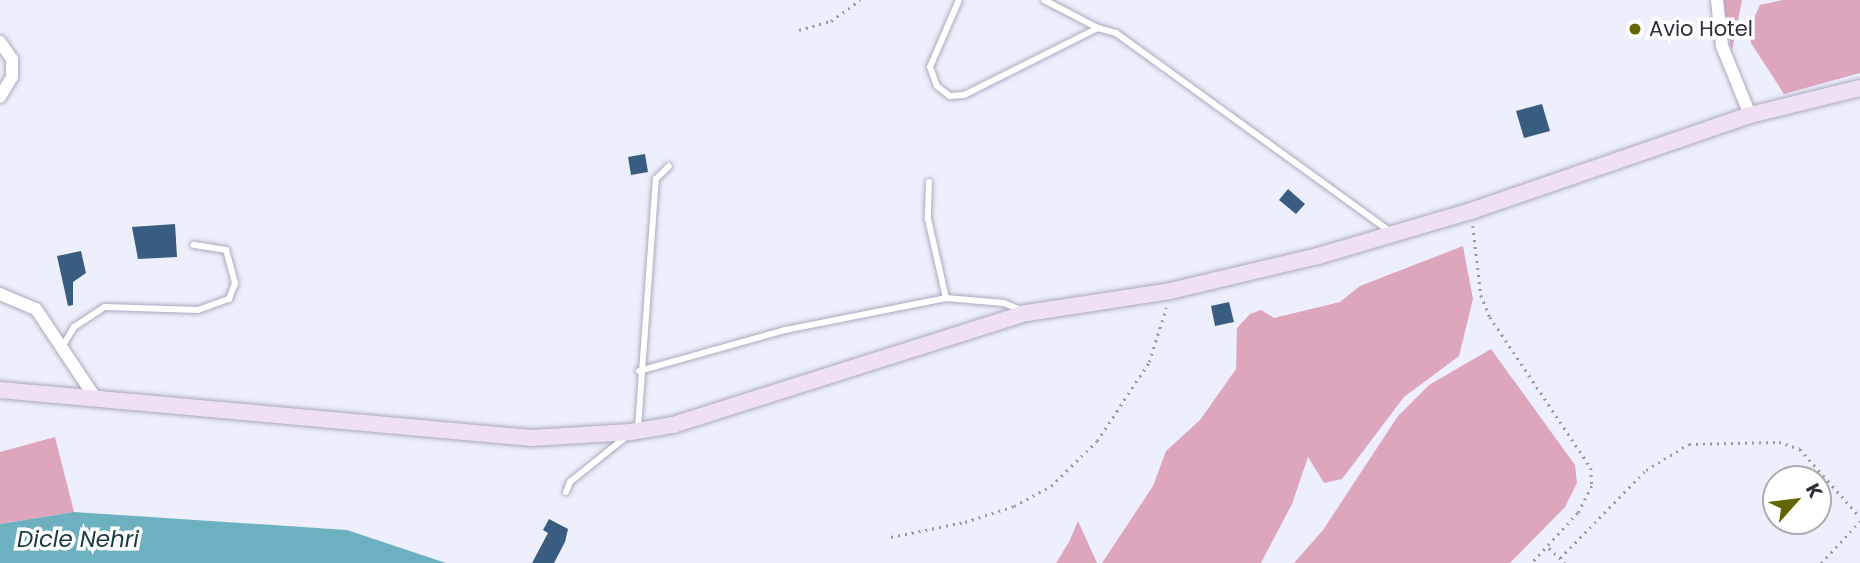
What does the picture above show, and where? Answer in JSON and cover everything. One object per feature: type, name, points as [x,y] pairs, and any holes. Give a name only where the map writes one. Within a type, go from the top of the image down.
[{"type":"street","points":[[1717,0],[1723,46],[1750,115]]},
{"type":"street","points":[[0,42],[12,59],[12,77],[0,97]]},
{"type":"street","points":[[0,390],[94,396],[533,438],[634,431],[673,425],[1027,313],[1170,291],[1318,256],[1391,231],[1471,211],[1750,115],[1860,88]]},
{"type":"street","points":[[0,293],[36,309],[64,344],[94,396]]},
{"type":"lane","points":[[959,0],[930,66],[937,86],[950,96],[964,95],[1098,28]]},
{"type":"lane","points":[[1045,0],[1160,61],[1391,231]]},
{"type":"lane","points":[[566,492],[570,482],[634,431],[656,179],[669,166]]},
{"type":"lane","points":[[929,183],[928,219],[946,298]]},
{"type":"lane","points":[[64,344],[74,327],[106,307],[198,310],[229,299],[235,283],[226,250],[193,245]]},
{"type":"lane","points":[[639,371],[785,330],[946,298],[1004,303],[1027,313]]},
{"type":"path","points":[[799,30],[831,21],[860,0]]},
{"type":"path","points":[[1471,211],[1481,295],[1490,317],[1591,468],[1587,495],[1549,548],[1532,563]]},
{"type":"path","points":[[891,537],[1014,506],[1074,466],[1149,362],[1170,291]]},
{"type":"path","points":[[1560,558],[1646,470],[1689,444],[1779,442],[1800,449],[1860,519],[1821,563]]},
{"type":"path","points":[[1549,548],[1565,563]]},
{"type":"shaded area","points":[[1723,0],[1742,0],[1732,51],[1729,40]]},
{"type":"shaded area","points":[[1782,0],[1860,0],[1860,73],[1784,94],[1751,43],[1750,26],[1760,5]]},
{"type":"shaded area","points":[[1463,246],[1473,299],[1459,356],[1404,397],[1342,479],[1324,483],[1308,457],[1292,504],[1261,563],[1102,563],[1153,486],[1166,451],[1200,420],[1236,369],[1237,328],[1250,314],[1261,310],[1274,318],[1340,302],[1360,286]]},
{"type":"shaded area","points":[[1491,349],[1575,465],[1577,483],[1565,507],[1510,563],[1294,563],[1323,530],[1398,416],[1429,385]]},
{"type":"shaded area","points":[[55,437],[74,512],[0,524],[0,452]]},
{"type":"shaded area","points":[[1078,521],[1097,563],[1056,563],[1069,542]]},
{"type":"water","name":"Dicle Nehri","points":[[74,512],[347,530],[446,563],[0,563],[0,524]]},
{"type":"building","points":[[1542,104],[1550,131],[1524,138],[1516,111]]},
{"type":"building","points":[[645,154],[648,172],[631,175],[628,157]]},
{"type":"building","points":[[1288,189],[1305,204],[1296,214],[1279,200]]},
{"type":"building","points":[[175,224],[177,257],[138,259],[132,227]]},
{"type":"building","points":[[81,251],[86,273],[73,282],[73,305],[68,306],[57,256]]},
{"type":"building","points":[[1229,302],[1234,322],[1215,326],[1211,306]]},
{"type":"building","points":[[549,519],[568,529],[565,542],[554,563],[532,563],[548,533],[543,530]]},
{"type":"place","name":"Avio Hotel","points":[[1635,29]]}]
